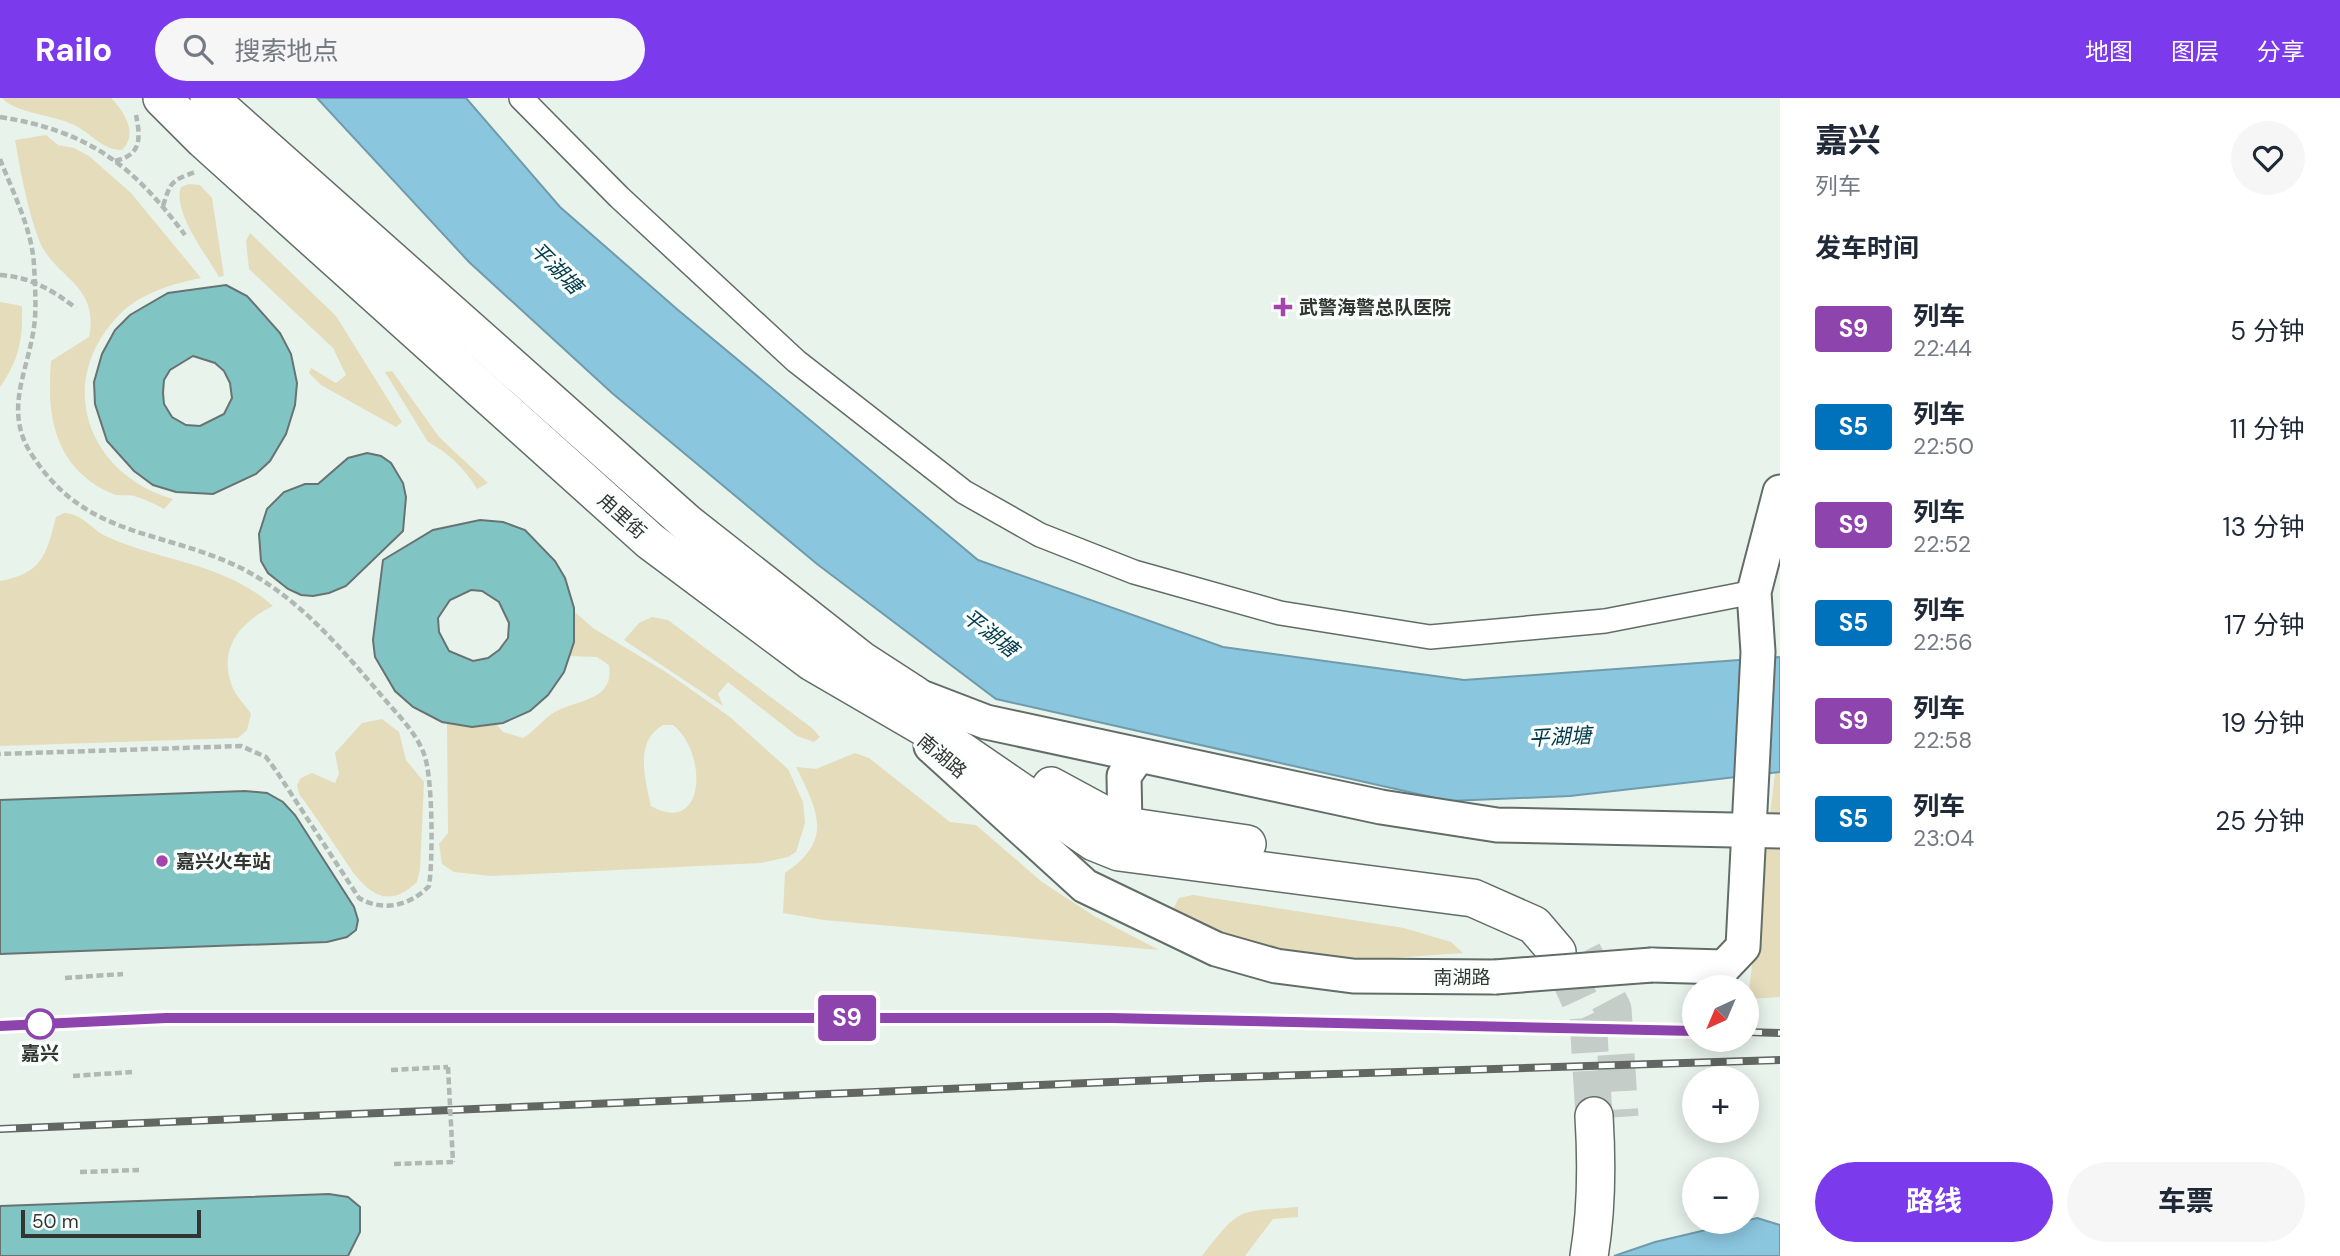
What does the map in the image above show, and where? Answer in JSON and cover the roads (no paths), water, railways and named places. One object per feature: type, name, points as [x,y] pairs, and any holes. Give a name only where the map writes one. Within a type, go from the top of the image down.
[{"type":"main road","name":"甪里街","points":[[209,98],[687,523],[861,660],[1052,788],[1128,844]]},
{"type":"main road","name":"甪里街","points":[[148,104],[204,140],[650,541],[812,662],[941,737],[1094,842],[1128,844]]},
{"type":"main road","points":[[1128,844],[1474,898],[1534,925],[1570,952]]},
{"type":"main road","points":[[1589,1256],[1595,1225],[1597,1172],[1607,1117],[1617,1212],[1611,1256]]},
{"type":"street","points":[[521,98],[619,197],[796,361],[964,492],[1041,535],[1134,572],[1280,613],[1430,637],[1605,621],[1754,592]]},
{"type":"street","name":"南湖路","points":[[812,662],[924,740],[1085,887],[1216,949],[1276,966],[1353,976],[1495,977],[1652,965],[1724,967],[1743,947],[1765,831],[1752,787],[1758,652],[1754,592],[1780,492]]},
{"type":"street","points":[[913,694],[986,722],[1381,807],[1497,825],[1765,831]]},
{"type":"street","points":[[1107,897],[1128,844],[1124,776],[1138,756]]},
{"type":"water","name":"平湖塘","points":[[317,98],[466,98],[560,207],[678,310],[978,560],[1223,647],[1464,680],[1780,657],[1780,772],[1570,796],[1449,801],[996,699],[817,564],[612,393],[469,262]]},
{"type":"water","points":[[1759,1219],[1780,1225],[1780,1256],[1614,1256],[1689,1234],[1759,1234]]},
{"type":"tunnel","points":[[1583,952],[1613,1009],[1620,1117]]},
{"type":"tunnel","points":[[1564,966],[1588,1018],[1594,1116]]},
{"type":"railway","points":[[0,1026],[166,1019],[1111,1018],[1682,1031]]},
{"type":"railway","points":[[1759,1032],[1780,1033]]},
{"type":"railway","points":[[0,1129],[1206,1078],[1780,1060]]},
{"type":"train","name":"S9","points":[[0,1026],[166,1018],[1111,1018],[1682,1031]]},
{"type":"place","name":"武警海警总队医院","points":[[1283,307]]},
{"type":"place","name":"嘉兴火车站","points":[[162,861]]},
{"type":"place","name":"嘉兴","points":[[40,1024]]}]
